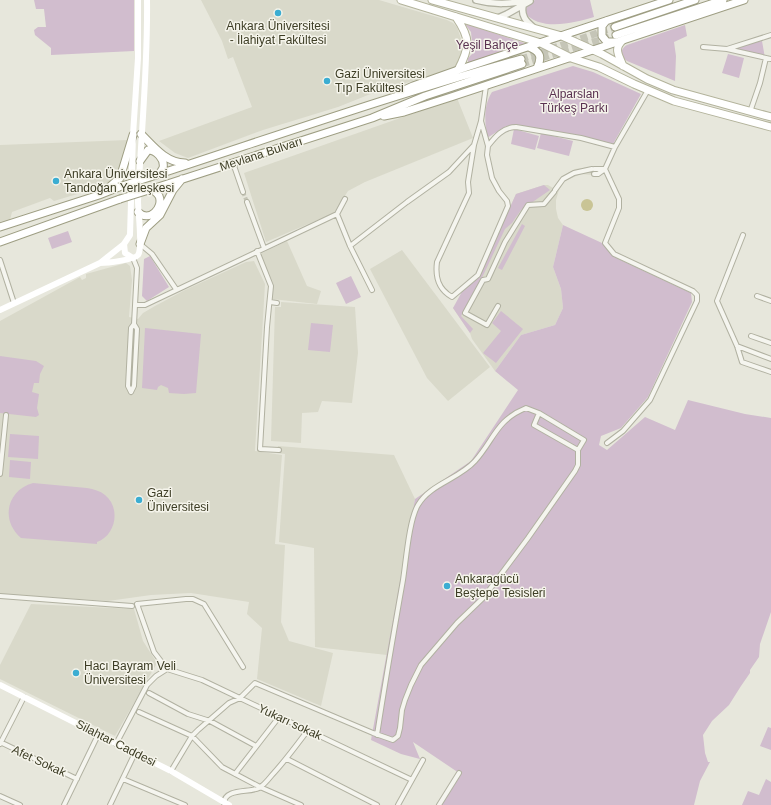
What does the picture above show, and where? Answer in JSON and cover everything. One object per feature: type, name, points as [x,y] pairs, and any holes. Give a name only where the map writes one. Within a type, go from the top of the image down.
[{"type":"main road","points":[[0,310],[100,263],[124,244],[130,235],[133,135],[138,58],[138,0]]},
{"type":"main road","points":[[140,244],[138,212],[141,134],[146,69],[147,0]]},
{"type":"main road","points":[[401,0],[541,43],[571,58],[599,67],[674,101],[771,127]]},
{"type":"main road","points":[[432,0],[562,36],[602,54],[673,90],[771,117]]},
{"type":"main road","points":[[392,99],[407,88],[669,0]]},
{"type":"main road","points":[[695,0],[616,31],[723,0]]},
{"type":"main road","points":[[372,118],[404,112],[486,86],[744,0]]},
{"type":"main road","points":[[455,17],[465,33],[467,48],[466,56],[458,70]]},
{"type":"main road","points":[[493,28],[498,18]]},
{"type":"main road","points":[[606,21],[602,26],[602,36],[608,42],[615,42]]},
{"type":"main road","points":[[623,40],[618,44],[617,50],[624,66]]},
{"type":"main road","points":[[529,47],[536,50],[540,56],[540,61],[537,68]]},
{"type":"main road","name":"Mevlana Bulvarı","points":[[0,228],[99,196],[119,187],[392,99],[436,83],[522,62],[425,96],[372,118],[120,199],[0,242]]},
{"type":"main road","points":[[141,134],[167,158],[177,163],[191,164]]},
{"type":"main road","points":[[99,196],[120,178],[133,135]]},
{"type":"main road","points":[[140,161],[148,150],[155,152],[160,156],[163,162],[163,168],[159,174]]},
{"type":"main road","points":[[100,263],[133,258],[138,255],[140,244],[146,228],[160,215],[173,190],[182,179]]},
{"type":"main road","points":[[138,212],[141,215],[148,217],[152,215],[157,208],[160,203],[158,196],[152,189]]},
{"type":"main road","points":[[124,244],[125,253],[133,258]]},
{"type":"main road","name":"Silahtar Caddesi","points":[[0,685],[171,771],[229,805]]},
{"type":"street","points":[[476,0],[491,4],[512,4],[530,0]]},
{"type":"street","points":[[498,18],[523,6],[530,0]]},
{"type":"street","points":[[523,6],[523,17],[535,28]]},
{"type":"street","points":[[726,49],[771,35]]},
{"type":"street","points":[[703,47],[726,49],[771,59]]},
{"type":"street","points":[[750,112],[760,83],[766,58]]},
{"type":"street","points":[[481,121],[488,146],[487,155],[492,178],[498,192],[507,201],[508,206],[478,275],[452,297],[439,283],[436,274],[437,262],[469,193],[468,182],[474,145],[481,121],[486,86]]},
{"type":"street","points":[[607,443],[623,431],[650,400],[697,301],[697,295],[693,291],[614,254],[605,243],[619,208],[619,199],[605,169],[615,147],[648,90]]},
{"type":"street","points":[[488,146],[496,136],[504,130],[511,127],[516,127],[581,138],[615,147]]},
{"type":"street","points":[[350,246],[449,172],[474,145]]},
{"type":"street","points":[[233,163],[244,192]]},
{"type":"street","points":[[498,306],[488,326],[465,313],[483,280],[488,279],[505,242],[528,205],[544,204],[563,179],[574,173],[605,169]]},
{"type":"street","points":[[135,305],[145,305],[337,214],[345,199]]},
{"type":"street","points":[[247,202],[264,248]]},
{"type":"street","points":[[337,214],[350,246],[372,290]]},
{"type":"street","points":[[743,235],[717,301],[737,346],[742,362],[771,372]]},
{"type":"street","points":[[140,244],[152,254],[176,289]]},
{"type":"street","points":[[257,251],[271,286],[260,449],[279,450]]},
{"type":"street","points":[[133,258],[137,268],[134,324],[131,328],[128,379],[128,386],[131,392],[134,386],[137,329],[134,324]]},
{"type":"street","points":[[0,260],[14,303]]},
{"type":"street","points":[[757,296],[771,301]]},
{"type":"street","points":[[270,302],[277,302]]},
{"type":"street","points":[[751,336],[771,342]]},
{"type":"street","points":[[737,346],[771,359]]},
{"type":"street","points":[[171,771],[192,736],[230,703],[240,698],[255,683],[377,735],[392,740],[398,736],[405,700],[421,665],[457,623],[484,597],[528,538],[578,465],[578,450],[584,440],[539,413],[526,408],[509,417],[499,426],[473,463],[433,490],[417,506],[411,527],[389,654],[377,735]]},
{"type":"street","points":[[539,413],[534,425],[578,450]]},
{"type":"street","points":[[0,474],[6,415]]},
{"type":"street","points":[[0,596],[132,606]]},
{"type":"street","points":[[116,744],[147,685],[156,676],[167,669],[154,652],[137,604],[193,599],[204,604],[243,667]]},
{"type":"street","name":"Yukarı sokak","points":[[167,669],[202,680],[412,780]]},
{"type":"street","points":[[149,693],[188,714],[210,721],[256,746]]},
{"type":"street","points":[[0,743],[24,697]]},
{"type":"street","points":[[139,712],[192,736],[222,767],[260,787],[301,805]]},
{"type":"street","points":[[235,774],[278,716]]},
{"type":"street","points":[[224,803],[228,794],[257,789],[260,787],[286,759],[308,730]]},
{"type":"street","points":[[64,805],[98,735]]},
{"type":"street","name":"Afet Sokak","points":[[0,743],[77,779]]},
{"type":"street","points":[[110,805],[135,753]]},
{"type":"street","points":[[286,759],[377,805]]},
{"type":"street","points":[[398,805],[423,760]]},
{"type":"street","points":[[440,805],[459,773]]},
{"type":"street","points":[[123,779],[185,805]]},
{"type":"street","points":[[0,796],[20,805]]},
{"type":"shaded area","name":"Gazi Üniversitesi Tıp Fakültesi","points":[[201,0],[379,0],[453,23],[457,27],[461,39],[463,54],[457,67],[368,95],[338,107],[263,130],[188,158],[175,153],[159,141],[252,107],[233,57],[228,59],[222,41]]},
{"type":"shaded area","points":[[457,98],[473,138],[365,182],[348,191],[334,213],[266,242],[244,173]]},
{"type":"shaded area","name":"Ankara Üniversitesi Tandoğan Yerleşkesi","points":[[128,140],[118,177],[107,185],[54,201],[50,198],[12,212],[10,220],[0,222],[0,145]]},
{"type":"shaded area","points":[[589,167],[593,168],[592,175],[581,174],[565,181],[559,190],[556,200],[558,218],[563,225],[553,267],[561,289],[563,308],[555,325],[521,335],[495,371],[472,339],[470,333],[453,308],[479,276],[516,194],[544,185],[548,185],[553,188],[561,177],[575,169]]},
{"type":"shaded area","points":[[589,199],[592,200],[592,210],[585,211],[582,210],[581,203],[582,200]]},
{"type":"shaded area","points":[[287,241],[307,286],[321,291],[317,304],[272,299],[273,285],[260,254]]},
{"type":"shaded area","points":[[402,250],[490,367],[448,401],[427,378],[370,269]]},
{"type":"shaded area","name":"Gazi Üniversitesi","points":[[254,261],[265,284],[255,451],[282,455],[275,544],[285,545],[281,622],[289,641],[333,653],[321,706],[257,679],[262,628],[247,614],[249,602],[191,593],[151,595],[108,601],[0,594],[0,321],[80,277],[82,280],[86,278],[86,274],[126,263],[130,266],[132,280],[129,317],[138,319],[143,313],[185,290],[246,262]]},
{"type":"shaded area","points":[[281,302],[355,307],[358,353],[352,403],[322,401],[318,412],[302,413],[301,443],[271,441],[275,307],[281,307]]},
{"type":"shaded area","points":[[278,446],[394,455],[415,499],[387,655],[315,647],[314,548],[279,542],[285,454],[277,453]]},
{"type":"shaded area","name":"Hacı Bayram Veli Üniversitesi","points":[[31,604],[134,609],[143,641],[157,663],[115,736],[0,679],[0,665]]},
{"type":"green space","points":[[34,0],[134,0],[134,51],[51,55],[51,48],[35,35],[34,30],[38,27],[46,27],[44,9],[36,9]]},
{"type":"green space","points":[[535,0],[590,0],[594,17],[577,22],[558,24],[539,22],[524,12],[530,3]]},
{"type":"green space","name":"Yeşil Bahçe","points":[[464,23],[528,44],[468,66],[468,58],[473,53],[471,32]]},
{"type":"green space","points":[[685,25],[687,36],[674,42],[676,56],[675,81],[627,61],[622,57],[622,50],[627,45]]},
{"type":"green space","points":[[762,41],[765,58],[728,49]]},
{"type":"green space","points":[[728,54],[744,58],[739,78],[722,73]]},
{"type":"green space","name":"Alparslan Türkeş Parkı","points":[[573,66],[593,72],[641,94],[613,144],[518,125],[506,126],[487,138],[485,120],[486,108],[492,92]]},
{"type":"green space","points":[[514,129],[539,136],[535,150],[511,144]]},
{"type":"green space","points":[[541,133],[573,141],[569,156],[537,148]]},
{"type":"green space","points":[[544,185],[550,190],[521,210],[512,223],[505,229],[480,282],[461,316],[473,329],[470,333],[453,308],[464,288],[479,276],[516,194]]},
{"type":"green space","points":[[522,224],[525,226],[502,270],[498,268]]},
{"type":"green space","points":[[563,225],[602,243],[614,257],[691,293],[692,302],[648,397],[621,428],[601,436],[599,445],[607,450],[645,417],[675,430],[688,400],[745,414],[771,418],[771,612],[760,644],[759,657],[729,705],[712,721],[703,735],[705,753],[708,762],[710,762],[700,781],[694,805],[439,805],[459,773],[413,742],[420,759],[401,754],[371,740],[415,499],[471,461],[518,390],[495,371],[521,335],[555,325],[563,308],[561,289],[553,267]]},
{"type":"green space","points":[[68,231],[72,242],[52,249],[48,238]]},
{"type":"green space","points":[[150,256],[169,287],[147,301],[142,296],[144,259]]},
{"type":"green space","points":[[351,276],[361,297],[346,304],[336,283]]},
{"type":"green space","points":[[501,311],[523,329],[496,363],[483,353],[501,331],[492,323]]},
{"type":"green space","points":[[311,323],[333,325],[330,352],[308,350]]},
{"type":"green space","points":[[145,328],[201,334],[196,393],[169,393],[168,388],[161,385],[157,390],[142,388]]},
{"type":"green space","points":[[0,356],[36,361],[44,366],[40,374],[39,383],[34,383],[32,392],[39,394],[37,408],[39,415],[36,417],[0,413]]},
{"type":"green space","points":[[10,434],[39,436],[38,459],[8,457]]},
{"type":"green space","points":[[10,460],[31,462],[30,479],[9,477]]},
{"type":"green space","points":[[33,483],[87,488],[97,490],[105,495],[110,500],[115,514],[109,534],[97,542],[97,544],[21,538],[14,531],[10,523],[9,506],[17,492]]},
{"type":"green space","points":[[768,727],[771,728],[771,750],[760,746]]},
{"type":"green space","points":[[766,779],[771,782],[771,805],[742,805],[748,791],[759,795]]},
{"type":"tunnel","points":[[521,59],[615,27]]},
{"type":"tunnel","points":[[522,64],[616,35]]},
{"type":"tunnel","points":[[243,192],[247,202]]},
{"type":"place","name":"Ankara Üniversitesi - İlahiyat Fakültesi","points":[[278,13]]},
{"type":"place","name":"Gazi Üniversitesi Tıp Fakültesi","points":[[327,81]]},
{"type":"place","name":"Ankara Üniversitesi Tandoğan Yerleşkesi","points":[[56,181]]},
{"type":"place","name":"Gazi Üniversitesi","points":[[139,500]]},
{"type":"place","name":"Ankaragücü Beştepe Tesisleri","points":[[447,586]]},
{"type":"place","name":"Hacı Bayram Veli Üniversitesi","points":[[76,673]]}]
